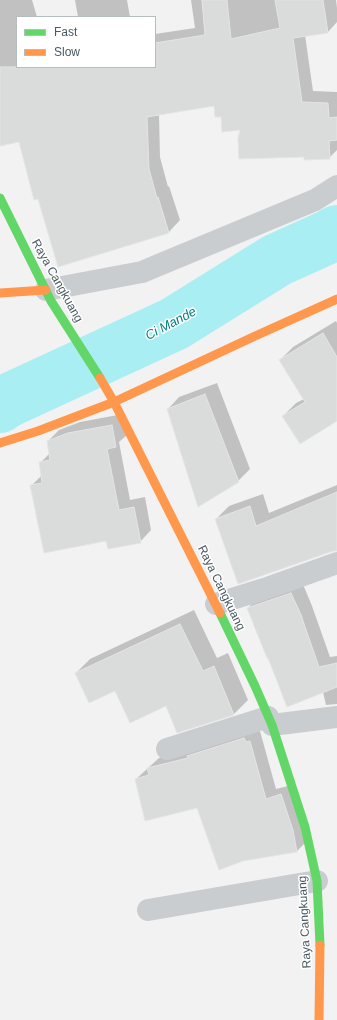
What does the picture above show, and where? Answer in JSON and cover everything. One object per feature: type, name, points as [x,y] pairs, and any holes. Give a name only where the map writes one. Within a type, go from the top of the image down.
[{"type":"main road","name":"Raya Cangkuang","points":[[0,198],[49,296],[114,402],[216,604],[270,721],[305,827],[317,881],[320,940],[319,1020]]},
{"type":"main road","points":[[2,295],[49,296]]},
{"type":"main road","points":[[0,444],[114,402],[245,340],[337,299]]},
{"type":"street","points":[[49,296],[142,272],[315,200],[337,186]]},
{"type":"street","points":[[216,604],[264,589],[337,562]]},
{"type":"street","points":[[167,749],[270,721],[337,717]]},
{"type":"street","points":[[148,910],[317,881]]},
{"type":"building","points":[[202,0],[227,0],[231,39],[280,28],[275,0],[323,0],[328,33],[293,38],[302,102],[328,103],[329,118],[337,117],[337,140],[329,141],[330,159],[304,160],[304,157],[239,159],[238,138],[240,130],[222,132],[221,117],[215,117],[214,106],[147,117],[149,169],[169,233],[58,267],[38,199],[34,200],[19,142],[0,146],[0,67],[156,68],[156,43],[205,35]]},
{"type":"building","points":[[323,333],[337,357],[337,421],[300,444],[282,416],[305,402],[279,360]]},
{"type":"building","points":[[205,394],[239,482],[198,507],[167,409]]},
{"type":"building","points":[[112,425],[116,447],[107,449],[119,510],[134,507],[141,543],[108,549],[106,541],[44,553],[30,485],[42,483],[39,462],[50,460],[47,441],[68,433]]},
{"type":"building","points":[[337,492],[337,551],[333,551],[238,584],[215,519],[250,506],[256,526]]},
{"type":"building","points":[[291,593],[302,617],[319,667],[337,663],[337,687],[287,707],[247,608]]},
{"type":"building","points":[[180,624],[203,671],[214,666],[234,715],[177,733],[166,706],[130,723],[115,691],[89,703],[75,673]]},
{"type":"building","points":[[244,738],[246,742],[250,741],[266,799],[281,794],[293,830],[297,852],[243,861],[219,870],[197,808],[145,821],[135,779],[149,775],[147,768],[188,758],[187,756]]},
{"type":"waterway","name":"Ci Mande","points":[[0,406],[5,402],[174,324],[277,260],[337,232]]},
{"type":"traffic: fast","points":[[0,198],[51,301],[100,378]]},
{"type":"traffic: fast","points":[[220,613],[272,725],[305,827],[317,881],[320,945]]},
{"type":"traffic: slow","points":[[0,293],[46,290]]},
{"type":"traffic: slow","points":[[0,443],[38,431],[114,402],[337,299]]},
{"type":"traffic: slow","points":[[100,378],[114,402],[220,613]]},
{"type":"traffic: slow","points":[[319,1020],[320,945]]}]
